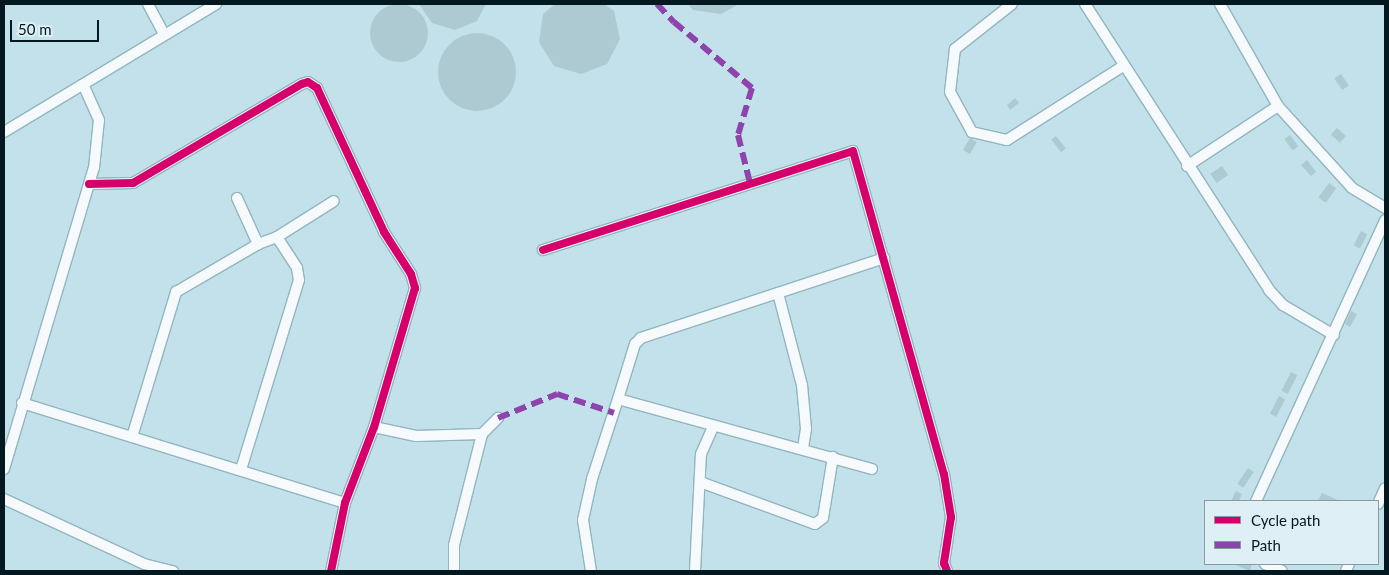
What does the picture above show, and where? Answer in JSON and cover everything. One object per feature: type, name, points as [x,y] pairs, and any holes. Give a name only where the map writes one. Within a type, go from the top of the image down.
[{"type":"street","points":[[148,4],[164,34]]},
{"type":"street","points":[[4,132],[216,4]]},
{"type":"street","points":[[1012,4],[955,49],[950,92],[972,132],[1007,140],[1123,66]]},
{"type":"street","points":[[1085,4],[1187,166],[1274,296],[1334,335]]},
{"type":"street","points":[[1220,4],[1278,106],[1352,188],[1385,208]]},
{"type":"street","points":[[4,469],[98,148],[99,120],[83,84]]},
{"type":"street","points":[[89,184],[133,183],[302,84],[315,85],[384,232],[414,281],[414,296],[374,427],[345,503],[331,571]]},
{"type":"street","points":[[1187,166],[1278,106]]},
{"type":"street","points":[[543,250],[851,151],[857,155],[944,474],[951,518],[944,563],[947,571]]},
{"type":"street","points":[[237,198],[258,244]]},
{"type":"street","points":[[132,437],[176,292],[258,244],[277,237],[334,201]]},
{"type":"street","points":[[1256,500],[1334,335],[1385,220]]},
{"type":"street","points":[[242,470],[299,280],[297,268],[277,237]]},
{"type":"street","points":[[590,571],[583,520],[592,479],[636,344],[641,338],[884,258]]},
{"type":"street","points":[[778,293],[802,386],[806,429],[804,448]]},
{"type":"street","points":[[618,399],[713,427],[804,448],[872,469]]},
{"type":"street","points":[[22,403],[345,503]]},
{"type":"street","points":[[454,571],[454,545],[482,434],[498,418]]},
{"type":"street","points":[[374,427],[416,436],[482,434]]},
{"type":"street","points":[[695,571],[703,444],[713,427]]},
{"type":"street","points":[[700,482],[815,524],[823,518],[833,457]]},
{"type":"street","points":[[1379,502],[1385,488]]},
{"type":"street","points":[[4,500],[144,564],[172,571]]},
{"type":"street","points":[[1267,565],[1282,571]]},
{"type":"building","points":[[399,4],[415,9],[423,17],[428,33],[423,49],[415,57],[399,62],[383,57],[375,49],[370,33],[375,17],[383,9]]},
{"type":"building","points":[[419,4],[486,4],[477,21],[455,30],[432,23]]},
{"type":"building","points":[[555,4],[604,4],[614,11],[620,39],[607,64],[581,74],[554,66],[539,42],[543,14]]},
{"type":"building","points":[[688,4],[739,4],[721,14],[693,10]]},
{"type":"building","points":[[477,33],[492,36],[505,44],[513,57],[516,72],[513,87],[505,100],[492,108],[477,111],[462,108],[449,100],[441,87],[438,72],[441,57],[449,44],[462,36]]},
{"type":"building","points":[[1341,74],[1349,86],[1342,90],[1334,78]]},
{"type":"building","points":[[1015,98],[1019,103],[1010,110],[1007,105]]},
{"type":"building","points":[[1337,128],[1346,136],[1340,143],[1331,135]]},
{"type":"building","points":[[1290,135],[1298,146],[1293,150],[1284,139]]},
{"type":"building","points":[[1056,136],[1066,149],[1061,152],[1051,140]]},
{"type":"building","points":[[970,138],[977,142],[970,154],[963,150]]},
{"type":"building","points":[[1307,160],[1316,172],[1311,176],[1301,165]]},
{"type":"building","points":[[1222,166],[1228,175],[1217,183],[1210,174]]},
{"type":"building","points":[[1329,183],[1336,188],[1326,203],[1318,198]]},
{"type":"building","points":[[1361,231],[1367,234],[1360,248],[1354,245]]},
{"type":"building","points":[[1351,311],[1357,314],[1350,327],[1345,324]]},
{"type":"building","points":[[1291,372],[1297,375],[1288,394],[1281,391]]},
{"type":"building","points":[[1279,396],[1285,399],[1276,417],[1270,414]]},
{"type":"building","points":[[1248,468],[1254,472],[1243,488],[1237,484]]},
{"type":"building","points":[[1236,491],[1242,494],[1239,500],[1232,500]]},
{"type":"building","points":[[1322,493],[1338,500],[1318,500]]},
{"type":"building","points":[[1235,565],[1252,565],[1250,571]]},
{"type":"marked path","points":[[657,4],[674,22],[752,88],[738,135],[750,183]]},
{"type":"marked path","points":[[498,418],[557,394],[614,413]]},
{"type":"cycle path","points":[[89,184],[133,183],[302,84],[308,82],[317,88],[384,232],[411,274],[415,288],[374,427],[345,503],[331,571]]},
{"type":"cycle path","points":[[543,250],[853,151],[944,474],[951,517],[944,563],[947,571]]}]
